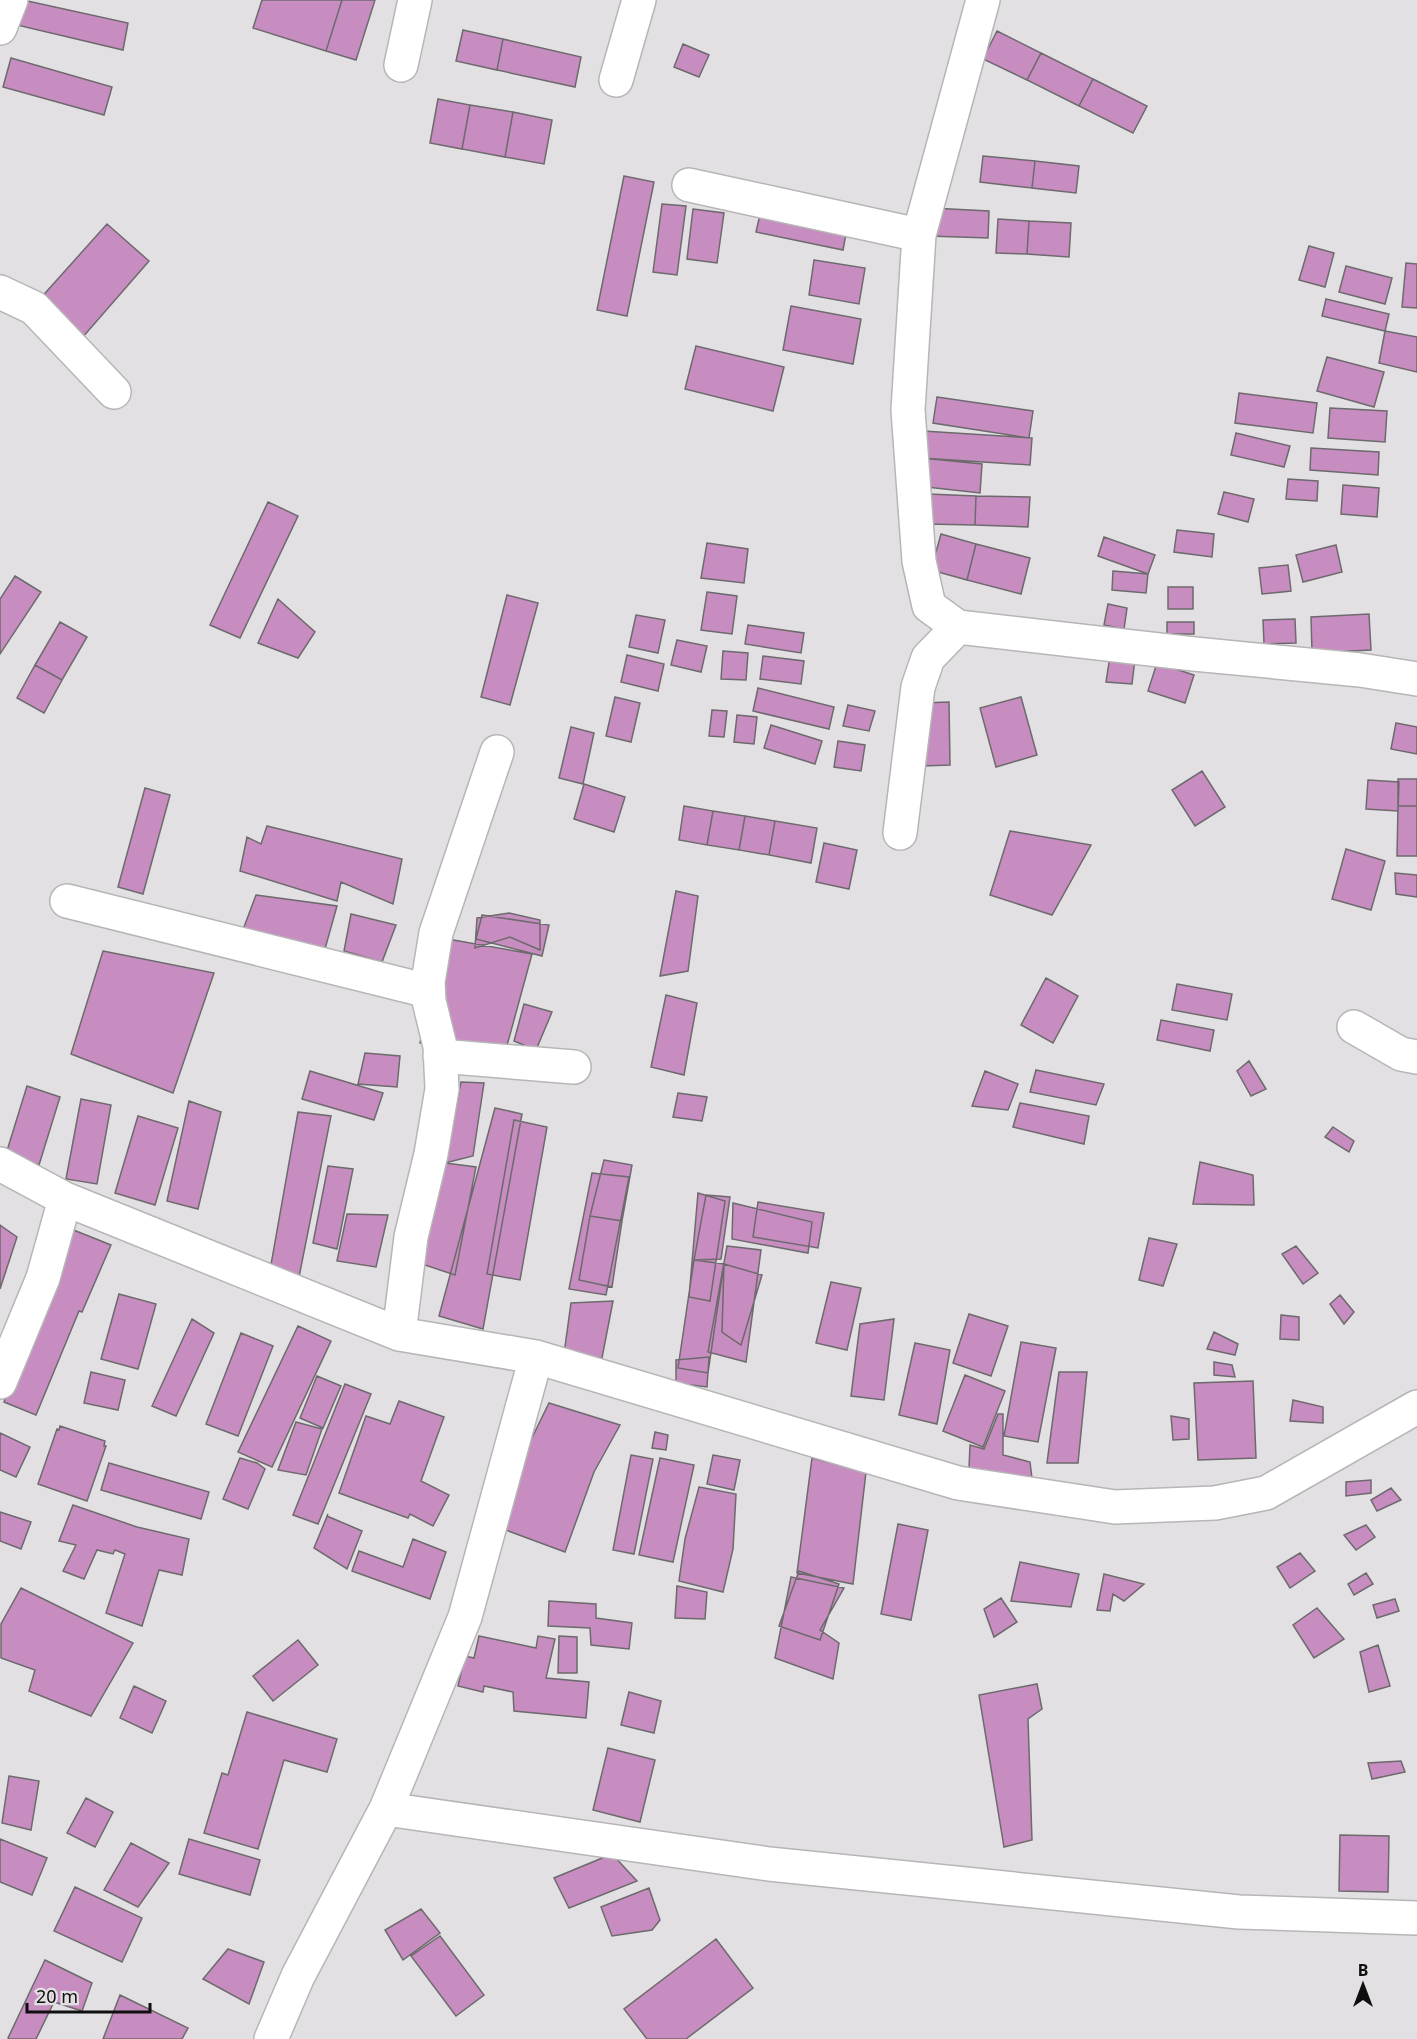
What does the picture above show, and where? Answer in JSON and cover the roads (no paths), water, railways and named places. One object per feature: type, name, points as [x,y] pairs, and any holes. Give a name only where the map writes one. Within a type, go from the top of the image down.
[{"type":"street","points":[[0,28],[11,0]]},
{"type":"street","points":[[401,65],[415,0]]},
{"type":"street","points":[[616,80],[639,0]]},
{"type":"street","points":[[983,0],[920,235],[908,410],[919,561],[929,606],[958,627],[1360,670],[1417,679]]},
{"type":"street","points":[[689,185],[920,235]]},
{"type":"street","points":[[0,292],[34,308],[114,392]]},
{"type":"street","points":[[900,833],[918,687],[928,658],[958,627]]},
{"type":"street","points":[[399,1334],[411,1237],[431,1154],[442,1089],[440,1056],[428,982],[436,933],[497,752]]},
{"type":"street","points":[[67,901],[429,991]]},
{"type":"street","points":[[1354,1027],[1401,1054],[1417,1057]]},
{"type":"street","points":[[440,1056],[574,1067]]},
{"type":"street","points":[[0,1164],[65,1199],[399,1334],[536,1357],[958,1483],[1115,1507],[1215,1503],[1266,1493],[1417,1407]]},
{"type":"street","points":[[0,1382],[43,1278],[65,1199]]},
{"type":"street","points":[[271,2039],[298,1976],[386,1809],[465,1617],[536,1357]]},
{"type":"street","points":[[386,1809],[827,1871],[1239,1912],[1417,1918]]}]
